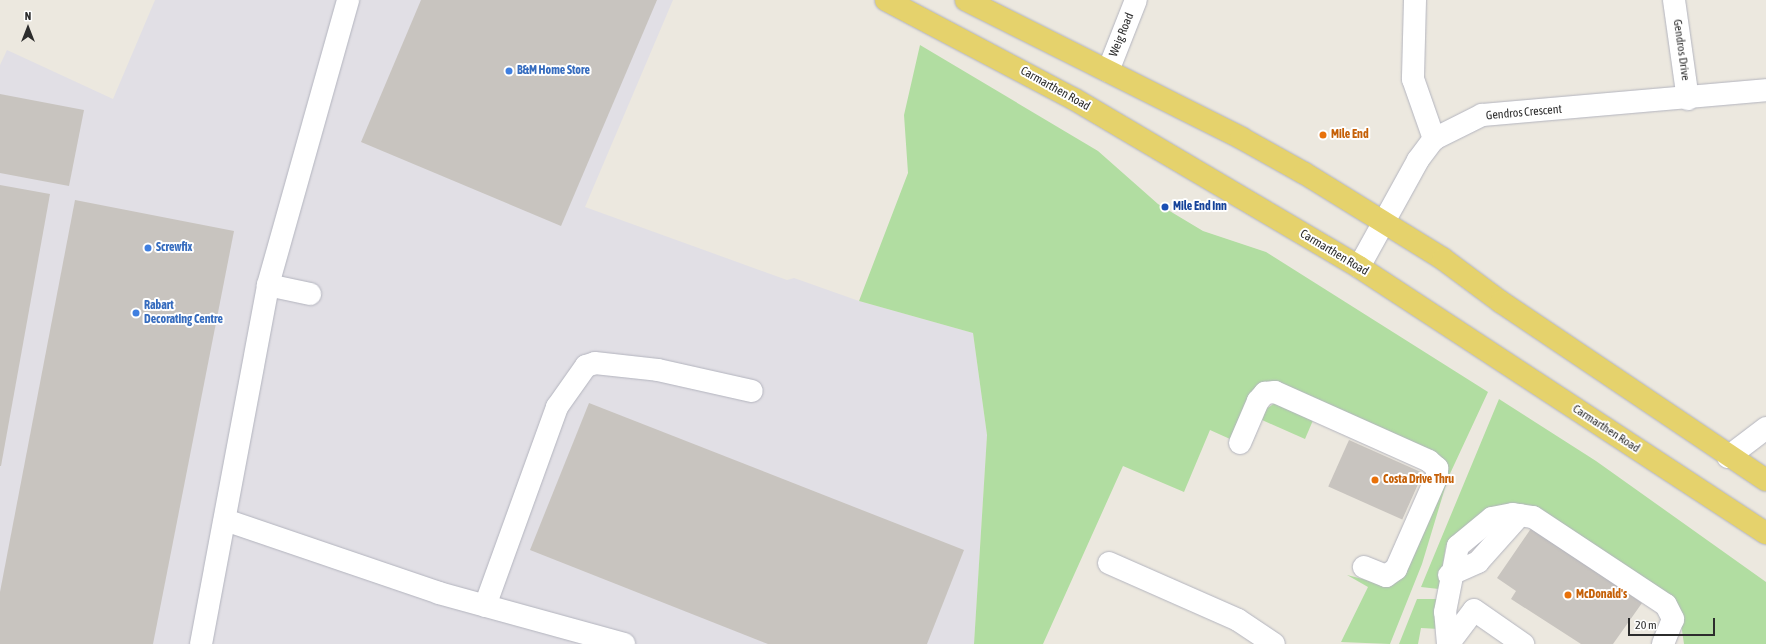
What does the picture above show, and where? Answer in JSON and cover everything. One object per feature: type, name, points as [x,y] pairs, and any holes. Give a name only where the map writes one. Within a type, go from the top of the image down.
[{"type":"main road","name":"Carmarthen Road","points":[[886,0],[1074,99],[1359,267],[1766,533]]},
{"type":"main road","points":[[966,0],[1241,138],[1383,222],[1443,259],[1728,457],[1766,480]]},
{"type":"street","points":[[200,644],[225,520],[268,285],[348,0]]},
{"type":"street","name":"Weig Road","points":[[1108,71],[1136,0]]},
{"type":"street","points":[[1359,267],[1383,222],[1434,139],[1413,79],[1415,0]]},
{"type":"street","name":"Gendros Drive","points":[[1674,0],[1688,99]]},
{"type":"street","name":"Gendros Crescent","points":[[1434,139],[1482,116],[1688,99],[1766,90]]},
{"type":"street","points":[[268,285],[310,294]]},
{"type":"street","points":[[485,606],[557,407],[586,366],[595,363],[658,370],[752,391]]},
{"type":"street","points":[[1242,438],[1258,401],[1264,393],[1275,392],[1429,461],[1437,468],[1437,476],[1396,569],[1386,576],[1364,567]]},
{"type":"street","points":[[1728,457],[1766,428]]},
{"type":"street","points":[[1449,644],[1445,612],[1450,575],[1458,546],[1474,530],[1492,518],[1520,515],[1533,517],[1666,605],[1673,619],[1663,644]]},
{"type":"street","points":[[225,520],[485,606],[624,644]]},
{"type":"street","points":[[1109,564],[1238,620],[1274,644]]},
{"type":"street","points":[[1449,644],[1474,610],[1523,644]]},
{"type":"shaded area","points":[[155,0],[673,0],[585,207],[787,280],[794,278],[859,301],[973,333],[987,435],[974,644],[0,644],[0,65],[7,50],[113,99]]},
{"type":"green space","points":[[920,45],[1098,151],[1158,204],[1203,231],[1266,252],[1488,392],[1448,478],[1443,463],[1276,383],[1230,439],[1210,430],[1184,492],[1123,466],[1043,644],[974,644],[987,435],[973,333],[859,301],[908,173],[904,115]]},
{"type":"green space","points":[[1499,399],[1596,461],[1766,582],[1766,644],[1684,644],[1680,617],[1536,511],[1479,516],[1446,545],[1439,589],[1421,587]]},
{"type":"green space","points":[[1275,403],[1314,418],[1305,439],[1262,420],[1266,409]]},
{"type":"green space","points":[[1448,478],[1422,564],[1390,644],[1341,642],[1368,587],[1347,575],[1382,584],[1408,564]]},
{"type":"green space","points":[[1417,599],[1439,599],[1439,629],[1421,628],[1418,644],[1399,644]]},
{"type":"building","name":"B&M Home Store","points":[[421,0],[657,0],[561,226],[361,142]]},
{"type":"building","points":[[0,94],[84,110],[69,186],[0,173]]},
{"type":"building","points":[[0,185],[50,194],[1,466],[0,466]]},
{"type":"building","points":[[75,200],[234,231],[153,644],[0,644],[0,592]]},
{"type":"building","points":[[589,403],[964,550],[927,644],[768,644],[530,550]]},
{"type":"building","name":"Costa Drive Thru","points":[[1349,440],[1423,473],[1402,520],[1328,487]]},
{"type":"building","points":[[1532,527],[1642,603],[1613,644],[1581,644],[1511,599],[1516,591],[1497,578]]},
{"type":"place","name":"B&M Home Store","points":[[509,71]]},
{"type":"place","name":"Mile End","points":[[1323,135]]},
{"type":"place","name":"Mile End Inn","points":[[1165,207]]},
{"type":"place","name":"Screwfix","points":[[148,248]]},
{"type":"place","name":"Rabart Decorating Centre","points":[[136,313]]},
{"type":"place","name":"Costa Drive Thru","points":[[1375,480]]},
{"type":"place","name":"McDonald's","points":[[1568,595]]}]
